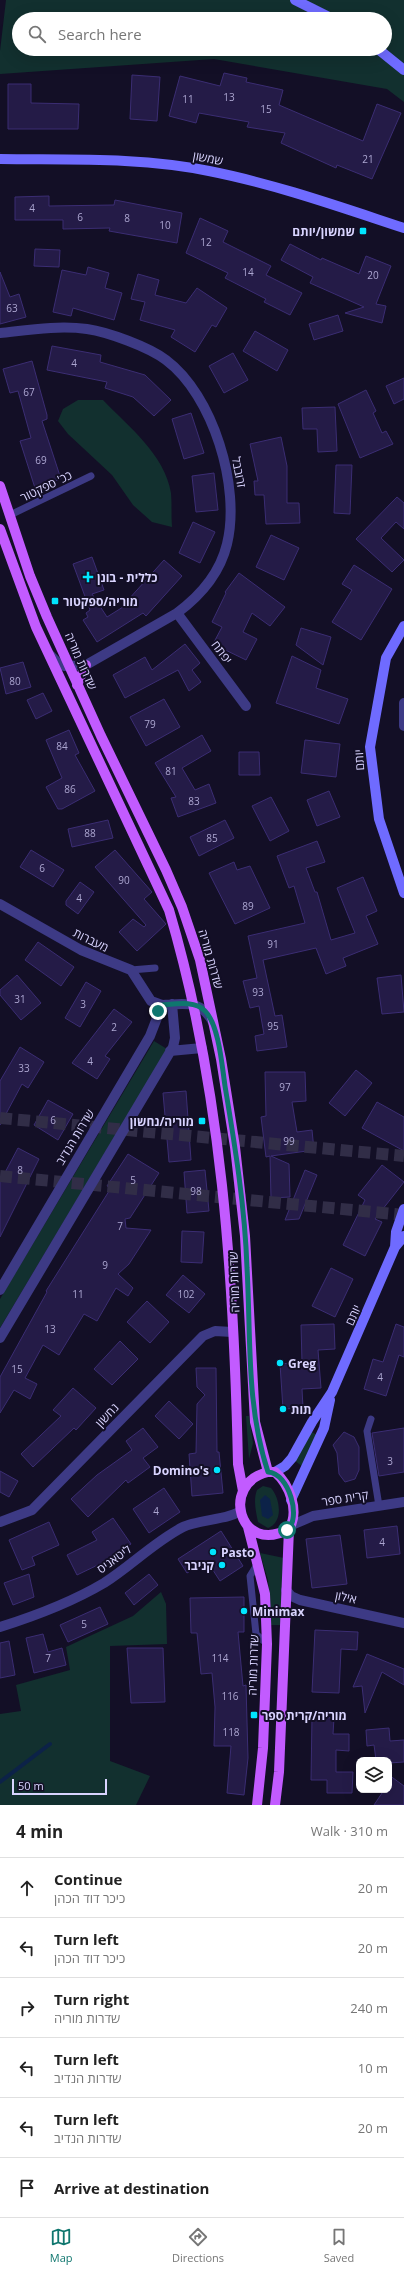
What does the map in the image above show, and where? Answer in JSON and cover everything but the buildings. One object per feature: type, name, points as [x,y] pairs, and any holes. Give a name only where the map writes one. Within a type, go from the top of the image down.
[{"type":"main road","name":"שדרות מוריה","points":[[0,486],[30,576],[77,685],[166,870],[182,907],[200,960],[221,1058],[235,1147],[245,1236],[255,1422],[272,1472]]},
{"type":"main road","name":"שדרות מוריה","points":[[0,529],[20,588],[169,910],[183,958],[202,1048],[230,1255],[238,1464],[242,1491]]},
{"type":"main road","points":[[77,685],[86,665]]},
{"type":"main road","points":[[275,1805],[279,1772],[286,1590],[291,1527],[291,1500],[286,1483],[272,1472],[252,1479],[242,1491],[241,1510],[248,1527],[260,1534],[267,1535],[278,1534],[291,1527]]},
{"type":"main road","name":"שדרות מוריה","points":[[248,1527],[265,1594],[267,1644],[263,1748],[257,1805]]},
{"type":"street","points":[[295,0],[319,12]]},
{"type":"street","points":[[387,56],[404,70]]},
{"type":"street","name":"שמשון","points":[[0,159],[112,161],[164,164],[208,170],[284,189],[404,228]]},
{"type":"street","name":"זרובבל","points":[[0,333],[34,329],[88,329],[133,342],[166,360],[189,383],[210,422],[223,457],[230,494],[230,526],[227,544],[219,564],[206,586],[177,614],[86,665],[69,667]]},
{"type":"street","name":"יפתח","points":[[177,614],[246,706]]},
{"type":"street","name":"יותם","points":[[404,626],[386,658],[370,747],[379,819],[404,893]]},
{"type":"street","points":[[49,653],[57,662],[69,667]]},
{"type":"street","points":[[404,703],[404,726]]},
{"type":"street","name":"מעברות","points":[[0,904],[81,950],[131,970]]},
{"type":"street","points":[[131,970],[151,1001],[162,1005],[193,1004],[204,1009],[213,1022]]},
{"type":"street","points":[[0,1338],[170,1051],[175,1038],[172,1004]]},
{"type":"street","name":"שדרות הנדיב","points":[[0,1290],[150,1036],[162,1005]]},
{"type":"street","points":[[170,1051],[202,1048]]},
{"type":"street","name":"יותם","points":[[395,1247],[396,1232],[404,1209]]},
{"type":"street","name":"יותם","points":[[272,1472],[285,1466],[292,1458],[312,1422],[332,1392],[395,1247],[404,1236]]},
{"type":"street","name":"נחשון","points":[[0,1522],[32,1510],[203,1336],[215,1331],[232,1332]]},
{"type":"street","name":"יותם","points":[[291,1500],[324,1428],[332,1392]]},
{"type":"street","name":"קרית ספר","points":[[291,1527],[313,1516],[404,1502]]},
{"type":"street","name":"ליטאניס","points":[[0,1627],[83,1594],[104,1583],[158,1543],[190,1524],[234,1514],[241,1510]]},
{"type":"street","name":"אילון","points":[[286,1590],[291,1596],[300,1600],[404,1623]]},
{"type":"lane","name":"ככ' ספקטור","points":[[10,515],[92,476]]},
{"type":"lane","points":[[131,970],[155,968]]},
{"type":"lane","points":[[371,1419],[367,1431],[379,1506]]},
{"type":"green space","points":[[6,0],[404,0],[404,102],[387,89],[214,59],[0,74],[0,51]]},
{"type":"green space","points":[[78,400],[103,400],[134,431],[153,454],[167,479],[171,493],[172,527],[152,522],[133,505],[112,475],[68,434],[58,421],[63,409]]},
{"type":"green space","points":[[154,1041],[167,1049],[0,1328],[0,1299]]},
{"type":"green space","points":[[246,1416],[249,1416],[253,1443],[249,1459]]},
{"type":"green space","points":[[312,1432],[317,1435],[303,1467],[294,1460]]},
{"type":"green space","points":[[263,1486],[271,1488],[274,1492],[277,1498],[279,1510],[276,1521],[268,1528],[258,1522],[255,1506],[257,1490]]},
{"type":"green space","points":[[260,1553],[284,1558],[281,1625],[271,1625],[268,1580]]},
{"type":"green space","points":[[161,1592],[166,1604],[167,1644],[110,1646],[110,1761],[150,1776],[136,1805],[0,1805],[0,1714],[21,1711],[16,1685],[70,1670],[66,1647],[133,1616]]},
{"type":"water","points":[[265,1495],[270,1499],[273,1515],[268,1519],[262,1516],[260,1500]]},
{"type":"waterway","points":[[0,1782],[50,1744]]},
{"type":"tunnel","points":[[0,1118],[404,1156]]},
{"type":"tunnel","points":[[0,1176],[404,1215]]},
{"type":"place","name":"שמשון/יותם","points":[[363,231]]},
{"type":"place","name":"כללית - בונן","points":[[88,577]]},
{"type":"place","name":"מוריה/ספקטור","points":[[55,601]]},
{"type":"place","name":"מוריה/נחשון","points":[[202,1121]]},
{"type":"place","name":"Greg","points":[[280,1363]]},
{"type":"place","name":"תות","points":[[283,1409]]},
{"type":"place","name":"Domino's","points":[[217,1470]]},
{"type":"place","name":"Pasto","points":[[213,1552]]},
{"type":"place","name":"קניבר","points":[[222,1565]]},
{"type":"place","name":"Minimax","points":[[244,1611]]},
{"type":"place","name":"מוריה/קרית ספר","points":[[254,1715]]},
{"type":"route","points":[[158,1011],[162,1005],[193,1004],[204,1009],[213,1022],[221,1058],[235,1147],[245,1236],[251,1376],[255,1422],[268,1472],[275,1472],[286,1483],[290,1490],[293,1514],[292,1525],[287,1530]]}]
